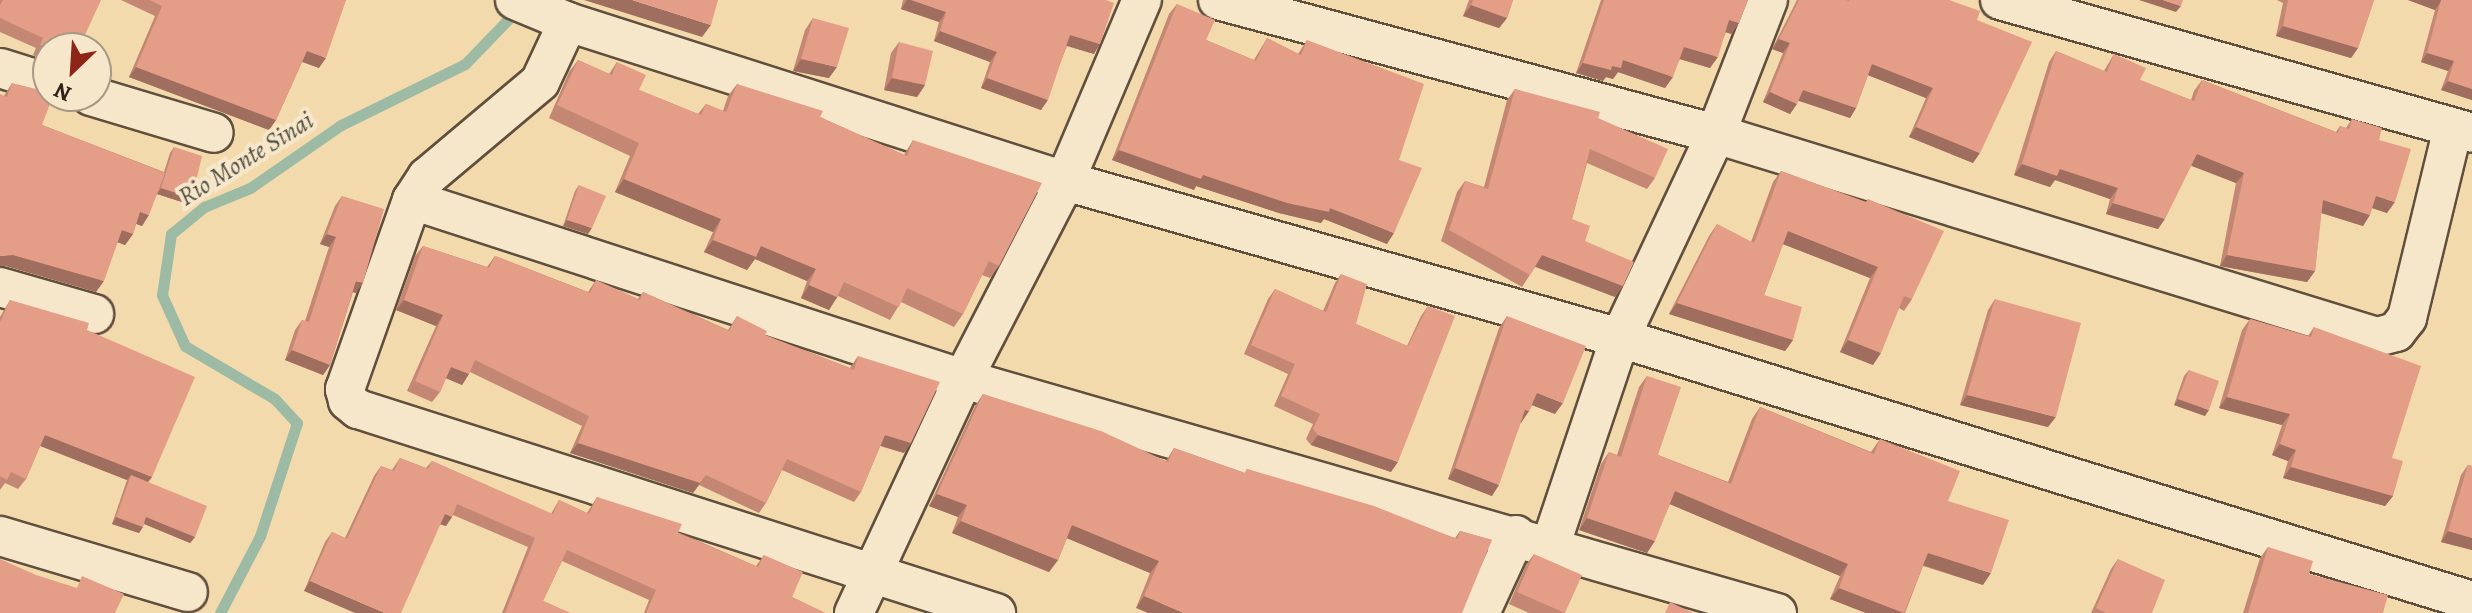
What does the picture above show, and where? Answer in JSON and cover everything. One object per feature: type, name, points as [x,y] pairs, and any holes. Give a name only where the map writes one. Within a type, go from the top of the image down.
[{"type":"street","points":[[854,613],[963,379],[1065,181],[1142,0]]},
{"type":"street","points":[[1218,0],[1716,134],[2377,337],[2396,332],[2407,318],[2463,130],[2000,0]]},
{"type":"street","points":[[1480,613],[1533,541],[1620,338],[1716,134],[1768,0]]},
{"type":"street","points":[[540,11],[1065,181],[1620,338],[2472,601]]},
{"type":"street","points":[[540,11],[558,53],[540,82],[427,177],[412,200],[345,389],[358,409],[869,576],[996,613]]},
{"type":"street","points":[[0,68],[32,78]]},
{"type":"street","points":[[112,102],[214,133]]},
{"type":"street","points":[[412,200],[963,379],[1777,613]]},
{"type":"street","points":[[0,287],[94,314]]},
{"type":"street","points":[[0,536],[188,592]]},
{"type":"building","points":[[3,0],[101,0],[86,32],[32,33],[0,18]]},
{"type":"building","points":[[150,0],[346,0],[326,58],[307,51],[276,120],[136,67],[162,6]]},
{"type":"building","points":[[632,0],[718,0],[711,25]]},
{"type":"building","points":[[911,0],[1106,0],[1114,3],[1100,44],[1070,35],[1048,100],[987,78],[997,52],[940,31],[946,12]]},
{"type":"building","points":[[1473,0],[1513,0],[1507,18],[1471,5]]},
{"type":"building","points":[[1604,0],[1748,0],[1739,23],[1729,20],[1718,57],[1684,47],[1673,77],[1623,60],[1621,68],[1612,66],[1611,70],[1583,63]]},
{"type":"building","points":[[1799,0],[1949,0],[1980,11],[1977,20],[2032,42],[1980,153],[1916,127],[1933,88],[1872,64],[1856,108],[1803,90],[1797,104],[1770,92],[1790,43],[1779,39]]},
{"type":"building","points":[[2163,0],[2183,0],[2181,6]]},
{"type":"building","points":[[2288,0],[2374,0],[2358,48],[2283,26]]},
{"type":"building","points":[[2441,0],[2472,0],[2472,89],[2448,81],[2454,61],[2427,53]]},
{"type":"building","points":[[1177,4],[1215,20],[1206,40],[1256,61],[1267,38],[1301,55],[1307,40],[1424,84],[1399,160],[1422,168],[1394,233],[1330,208],[1329,212],[1287,203],[1203,175],[1201,179],[1119,150]]},
{"type":"building","points":[[813,18],[849,28],[837,67],[801,59]]},
{"type":"building","points":[[899,42],[933,51],[925,85],[892,78]]},
{"type":"building","points":[[2056,51],[2107,72],[2114,54],[2146,68],[2140,80],[2194,101],[2202,80],[2338,133],[2340,126],[2349,129],[2352,119],[2382,128],[2379,140],[2411,149],[2395,202],[2376,196],[2370,215],[2323,200],[2315,271],[2227,255],[2244,173],[2197,154],[2165,219],[2113,203],[2118,188],[2060,169],[2057,176],[2022,164]]},
{"type":"building","points":[[578,60],[612,75],[617,62],[646,75],[639,90],[701,115],[706,104],[726,112],[737,84],[823,111],[820,117],[907,156],[913,140],[1042,183],[999,266],[989,261],[963,314],[907,288],[899,307],[844,282],[837,297],[809,285],[816,269],[761,246],[756,257],[713,240],[721,219],[624,179],[639,143],[557,105]]},
{"type":"building","points":[[12,83],[32,88],[32,112],[47,112],[42,125],[165,173],[149,215],[140,212],[133,234],[122,230],[104,281],[13,255],[0,256],[0,94],[7,97]]},
{"type":"building","points":[[1515,89],[1600,112],[1598,118],[1668,149],[1655,178],[1590,149],[1572,219],[1590,226],[1585,241],[1634,262],[1623,286],[1542,255],[1530,275],[1449,230],[1465,181],[1488,189]]},
{"type":"building","points":[[174,147],[202,156],[192,198],[161,188]]},
{"type":"building","points":[[1781,171],[1866,202],[1868,199],[1944,231],[1912,299],[1904,296],[1881,353],[1848,340],[1878,267],[1788,231],[1764,295],[1802,307],[1793,340],[1677,303],[1717,224],[1754,243]]},
{"type":"building","points":[[579,185],[606,196],[592,228],[567,220]]},
{"type":"building","points":[[342,196],[384,209],[363,283],[356,281],[330,365],[292,350],[302,320],[309,322],[336,237],[327,234]]},
{"type":"building","points":[[423,246],[489,268],[495,256],[590,293],[596,280],[640,300],[643,292],[729,331],[737,316],[767,331],[765,335],[854,370],[858,356],[940,382],[911,443],[885,435],[861,492],[787,459],[766,503],[706,475],[700,483],[578,443],[589,416],[475,360],[469,374],[451,367],[440,392],[415,381],[443,315],[404,300]]},
{"type":"building","points":[[1341,274],[1367,284],[1356,324],[1408,346],[1428,306],[1455,316],[1398,462],[1318,435],[1313,429],[1320,414],[1281,396],[1295,364],[1251,345],[1275,289],[1326,312]]},
{"type":"building","points":[[1995,299],[2081,323],[2056,417],[1967,395]]},
{"type":"building","points":[[10,300],[89,323],[87,330],[195,377],[152,477],[45,435],[26,479],[11,472],[7,480],[0,476],[0,322]]},
{"type":"building","points":[[1507,316],[1586,346],[1563,403],[1537,393],[1529,411],[1525,410],[1499,485],[1455,468]]},
{"type":"building","points":[[2250,319],[2311,337],[2314,327],[2421,366],[2392,458],[2403,461],[2393,496],[2291,467],[2296,450],[2280,444],[2290,414],[2227,397]]},
{"type":"building","points":[[2189,370],[2219,381],[2209,410],[2178,399]]},
{"type":"building","points":[[1647,376],[1681,387],[1658,455],[1731,484],[1760,407],[1874,454],[1880,439],[1960,471],[1948,501],[2009,520],[1991,573],[1928,553],[1904,613],[1839,588],[1848,564],[1675,491],[1655,541],[1587,518],[1609,452],[1621,457]]},
{"type":"building","points":[[983,394],[1101,431],[1168,462],[1174,448],[1245,473],[1247,469],[1374,506],[1457,539],[1460,531],[1492,540],[1462,613],[1184,613],[1144,596],[1159,561],[1072,525],[1058,560],[961,521],[967,505],[937,494]]},
{"type":"building","points":[[400,458],[428,469],[432,461],[553,514],[559,500],[589,514],[597,497],[682,524],[678,533],[758,567],[764,555],[803,572],[792,597],[825,613],[646,613],[656,590],[567,550],[543,601],[570,613],[505,613],[535,538],[457,504],[452,517],[445,514],[401,613],[385,613],[310,581],[332,532],[347,539],[381,466],[394,471]]},
{"type":"building","points":[[2468,465],[2472,466],[2472,538],[2448,531]]},
{"type":"building","points":[[131,475],[207,506],[195,537],[146,517],[143,527],[116,517]]},
{"type":"building","points":[[2268,547],[2313,561],[2309,574],[2388,595],[2383,613],[2248,613]]},
{"type":"building","points":[[1534,554],[1582,575],[1565,613],[1517,592]]},
{"type":"building","points":[[0,559],[77,588],[82,576],[124,594],[115,613],[0,613]]},
{"type":"building","points":[[2118,559],[2165,580],[2152,613],[2106,613],[2096,608]]},
{"type":"building","points":[[1670,602],[1693,613],[1665,613]]},
{"type":"waterway","name":"Rio Monte Sinai","points":[[220,613],[260,536],[297,423],[275,399],[185,346],[162,295],[171,234],[204,207],[250,188],[341,125],[465,64],[520,7]]}]
